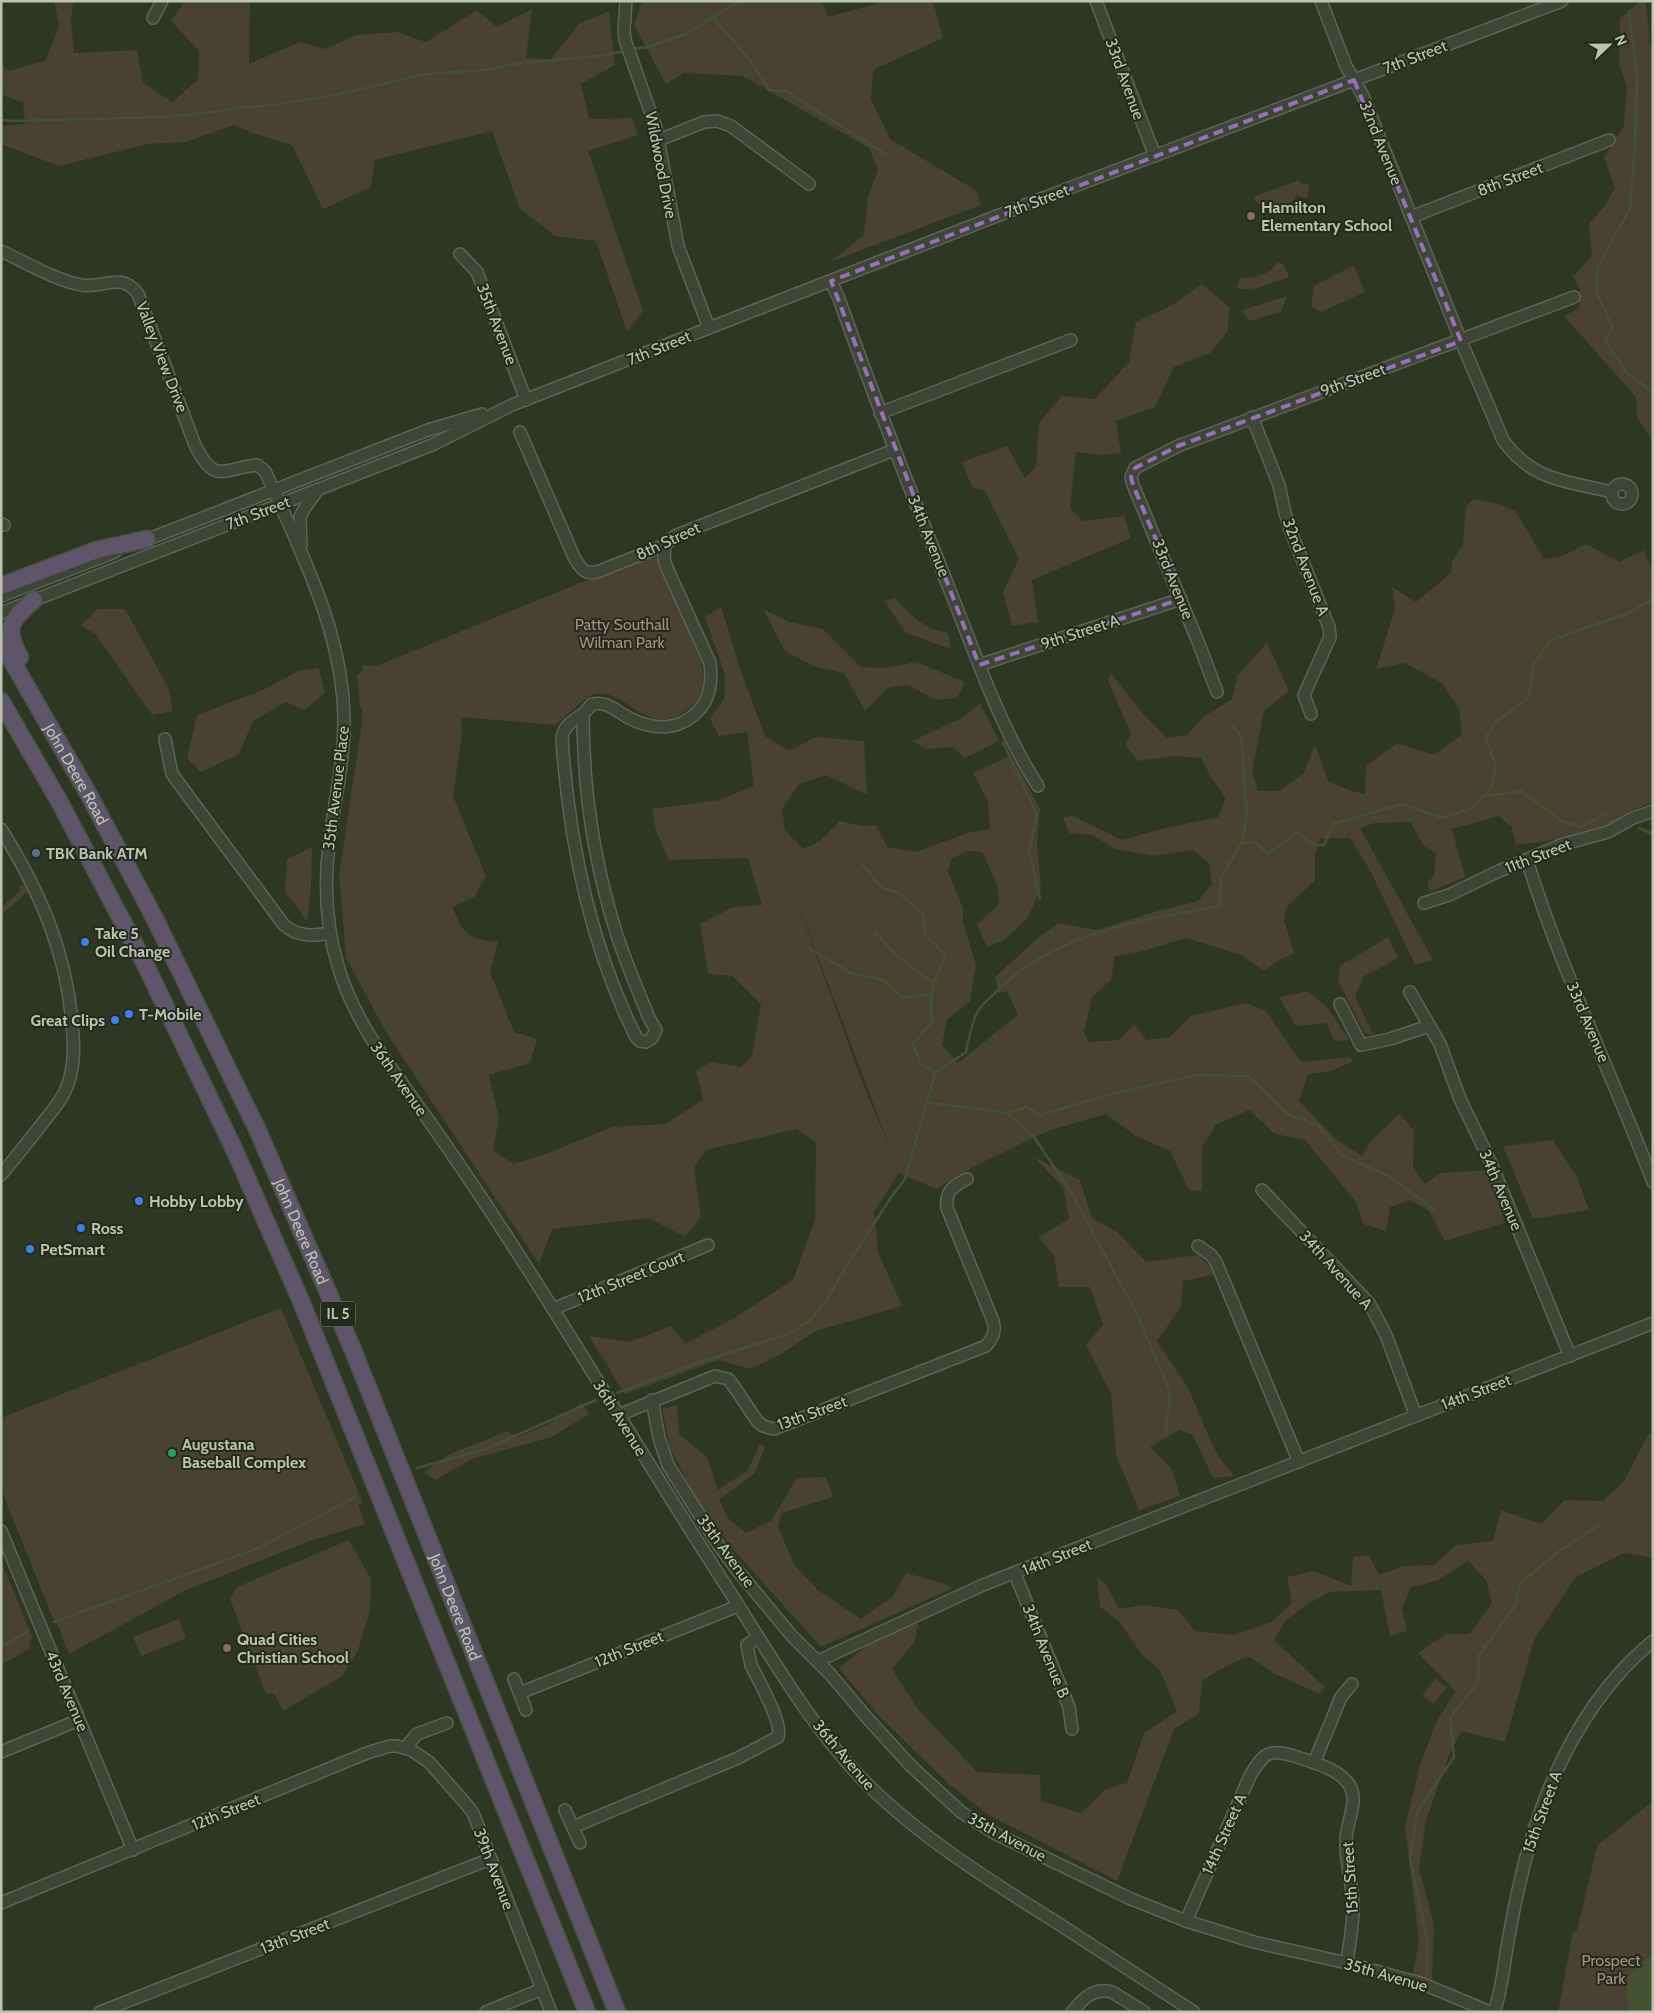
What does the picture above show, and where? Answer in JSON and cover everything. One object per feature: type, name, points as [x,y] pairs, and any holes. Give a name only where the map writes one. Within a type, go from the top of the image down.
[{"type":"highway","points":[[1,586],[97,550],[147,539]]},
{"type":"highway","points":[[34,600],[14,618],[11,632],[12,640],[70,746],[97,811]]},
{"type":"highway","name":"John Deere Road","points":[[1,642],[97,811],[154,917],[222,1054],[306,1240],[387,1436],[617,2012]]},
{"type":"highway","name":"John Deere Road","points":[[1,701],[59,801],[145,964],[234,1148],[308,1319],[587,2012]]},
{"type":"street","points":[[153,18],[162,1]]},
{"type":"street","name":"Wildwood Drive","points":[[626,1],[625,40],[649,105],[659,140],[678,246],[709,328]]},
{"type":"street","name":"33rd Avenue","points":[[1096,1],[1155,156]]},
{"type":"street","name":"32nd Avenue","points":[[1321,1],[1346,66],[1363,96],[1498,430],[1518,459],[1535,472],[1546,477],[1612,492]]},
{"type":"street","name":"7th Street","points":[[1,596],[430,429],[526,400],[1155,156],[1562,1]]},
{"type":"street","points":[[659,140],[711,120],[724,122],[810,184]]},
{"type":"street","name":"8th Street","points":[[1411,217],[1609,140]]},
{"type":"street","name":"Valley View Drive","points":[[1,251],[80,285],[99,286],[120,281],[134,288],[138,294],[195,445],[204,462],[217,471],[226,472],[251,466],[261,466],[265,470],[280,505]]},
{"type":"street","name":"35th Avenue","points":[[460,254],[477,272],[526,400]]},
{"type":"street","name":"34th Avenue","points":[[831,281],[894,450],[980,665],[1010,735],[1038,786]]},
{"type":"street","name":"9th Street","points":[[1135,468],[1178,446],[1252,417],[1461,341],[1574,297]]},
{"type":"street","points":[[880,413],[1071,340]]},
{"type":"street","name":"7th Street","points":[[1,613],[432,445],[512,405]]},
{"type":"street","name":"32nd Avenue A","points":[[1252,417],[1279,484],[1284,513],[1290,532],[1329,626],[1330,637],[1304,696],[1312,714]]},
{"type":"street","name":"8th Street","points":[[520,432],[574,557],[583,571],[588,573],[597,572],[665,545],[675,536],[687,531],[894,450]]},
{"type":"street","name":"33rd Avenue","points":[[1135,468],[1131,477],[1133,485],[1181,599],[1217,692]]},
{"type":"street","points":[[300,551],[300,517],[304,508],[319,489]]},
{"type":"street","name":"35th Avenue Place","points":[[280,505],[300,551],[335,645],[341,678],[344,716],[341,764],[327,871],[326,897],[330,932]]},
{"type":"street","points":[[583,714],[583,754],[588,803],[601,875],[616,933],[649,1018],[656,1030],[654,1036],[646,1042],[640,1041],[636,1037],[607,969],[591,919],[579,870],[569,816],[562,740],[567,725],[583,714],[592,704],[603,703],[638,723],[658,728],[667,728],[688,719],[707,699],[711,674],[710,663],[667,568],[664,559],[665,545]]},
{"type":"street","name":"9th Street A","points":[[980,665],[1181,599]]},
{"type":"street","points":[[165,739],[172,774],[284,925],[294,932],[305,935],[330,932]]},
{"type":"street","name":"11th Street","points":[[1424,903],[1449,895],[1499,871],[1561,845],[1608,832],[1633,818],[1653,811]]},
{"type":"street","points":[[1,829],[34,885],[53,932],[68,987],[74,1058],[69,1083],[62,1099],[1,1175]]},
{"type":"street","name":"33rd Avenue","points":[[1527,860],[1540,902],[1574,990],[1653,1182]]},
{"type":"street","points":[[579,870],[588,882],[597,881],[601,875]]},
{"type":"street","name":"36th Avenue","points":[[330,932],[338,968],[346,990],[370,1038],[484,1202],[796,1695],[845,1760],[865,1782],[910,1823],[1010,1894],[1194,2012]]},
{"type":"street","name":"34th Avenue","points":[[1410,992],[1440,1044],[1460,1099],[1494,1172],[1570,1356]]},
{"type":"street","points":[[1340,1004],[1361,1045],[1390,1039],[1430,1026]]},
{"type":"street","name":"13th Street","points":[[619,1414],[715,1376],[728,1379],[757,1421],[763,1426],[774,1429],[986,1346],[993,1336],[995,1328],[947,1208],[947,1194],[967,1180]]},
{"type":"street","name":"34th Avenue A","points":[[1262,1190],[1369,1303],[1386,1335],[1416,1416]]},
{"type":"street","name":"12th Street Court","points":[[553,1309],[708,1245]]},
{"type":"street","points":[[1198,1246],[1211,1255],[1216,1262],[1299,1462]]},
{"type":"street","name":"14th Street","points":[[818,1661],[983,1585],[1653,1323]]},
{"type":"street","name":"35th Avenue","points":[[652,1400],[662,1452],[674,1477],[737,1570],[792,1636],[818,1661],[911,1766],[961,1812],[996,1834],[1097,1883],[1186,1921],[1254,1942],[1347,1963],[1423,1984],[1490,2012]]},
{"type":"street","name":"43rd Avenue","points":[[1,1531],[132,1850]]},
{"type":"street","name":"34th Avenue B","points":[[1015,1574],[1069,1706],[1072,1729]]},
{"type":"street","name":"12th Street","points":[[520,1693],[738,1606]]},
{"type":"street","points":[[573,1827],[767,1745],[778,1737],[780,1732],[777,1720],[749,1655],[747,1645],[758,1637]]},
{"type":"street","name":"15th Street A","points":[[1494,2012],[1500,1997],[1508,1942],[1525,1861],[1539,1814],[1559,1764],[1573,1739],[1602,1696],[1629,1662],[1653,1640]]},
{"type":"street","points":[[514,1678],[526,1710]]},
{"type":"street","points":[[1314,1763],[1341,1697],[1352,1684]]},
{"type":"street","points":[[1,1752],[79,1720]]},
{"type":"street","points":[[406,1747],[417,1734],[447,1723]]},
{"type":"street","name":"12th Street","points":[[1,1903],[368,1753],[390,1746],[406,1747]]},
{"type":"street","name":"39th Avenue","points":[[406,1747],[428,1762],[473,1813],[551,2012]]},
{"type":"street","name":"14th Street A","points":[[1186,1921],[1250,1776],[1258,1763],[1270,1753],[1283,1752],[1314,1763]]},
{"type":"street","name":"15th Street","points":[[1314,1763],[1343,1778],[1349,1784],[1352,1793],[1353,1801],[1346,1841],[1353,1918],[1347,1963]]},
{"type":"street","points":[[565,1810],[580,1843]]},
{"type":"street","name":"13th Street","points":[[100,2012],[490,1859]]},
{"type":"street","points":[[486,2012],[542,1989]]},
{"type":"street","points":[[1072,2012],[1083,1999],[1098,1991],[1112,1992],[1144,2012]]},
{"type":"highlighted area","points":[[1354,80],[1461,341],[1178,446],[1135,468],[1131,477],[1133,485],[1181,599],[979,665],[831,281]]},
{"type":"green space","points":[[54,1],[73,1],[71,20],[74,53],[137,50],[143,83],[172,102],[198,80],[199,51],[171,21],[185,1],[240,1],[250,3],[249,64],[300,42],[326,49],[355,35],[397,32],[426,42],[477,10],[497,27],[532,9],[526,58],[551,59],[580,23],[609,11],[615,65],[581,84],[589,119],[632,118],[638,135],[588,151],[643,311],[627,332],[596,241],[555,236],[520,209],[492,131],[375,160],[371,187],[323,209],[292,145],[255,134],[234,125],[186,142],[148,144],[59,166],[1,144],[1,126],[25,124],[23,102],[1,95],[1,62],[8,71],[46,60],[59,25]]},
{"type":"green space","points":[[642,1],[822,1],[828,17],[886,1],[933,1],[943,38],[873,70],[871,99],[890,139],[977,191],[981,205],[830,262],[864,235],[868,197],[878,170],[869,148],[743,76],[684,73],[666,84],[634,25]]},
{"type":"green space","points":[[1641,1],[1646,1],[1650,46],[1653,46],[1653,442],[1637,417],[1636,397],[1564,316],[1579,308],[1580,289],[1573,277],[1592,256],[1589,224],[1604,207],[1615,188],[1604,157],[1624,126],[1627,88],[1619,63],[1620,18]]},
{"type":"green space","points":[[1299,180],[1302,185],[1309,183],[1307,199],[1296,195],[1287,206],[1269,209],[1263,207],[1253,197]]},
{"type":"green space","points":[[1278,262],[1284,265],[1289,277],[1252,290],[1237,288],[1240,278],[1261,275]]},
{"type":"green space","points":[[1354,265],[1365,292],[1321,312],[1311,306],[1314,286]]},
{"type":"green space","points":[[1202,284],[1229,307],[1228,331],[1210,353],[1174,367],[1155,407],[1116,421],[1121,453],[1102,455],[1076,452],[1070,508],[1083,521],[1124,516],[1131,538],[1032,580],[1038,622],[1012,626],[1003,592],[1019,559],[985,491],[972,487],[962,462],[1007,446],[1025,478],[1036,467],[1039,423],[1062,396],[1095,399],[1129,362],[1136,322],[1172,305]]},
{"type":"green space","points":[[1287,296],[1281,312],[1249,321],[1242,310]]},
{"type":"green space","name":"Patty Southall Wilman Park","points":[[1474,499],[1500,504],[1516,512],[1544,559],[1563,556],[1586,544],[1619,562],[1644,550],[1653,573],[1653,802],[1631,811],[1608,827],[1542,842],[1516,845],[1512,828],[1499,816],[1452,829],[1465,877],[1430,892],[1427,882],[1434,876],[1436,854],[1424,846],[1410,822],[1375,823],[1360,828],[1433,960],[1415,965],[1371,872],[1350,838],[1320,839],[1315,855],[1315,880],[1286,908],[1284,920],[1294,953],[1276,962],[1264,971],[1241,955],[1186,938],[1136,953],[1115,956],[1111,980],[1092,997],[1084,1032],[1088,1042],[1119,1040],[1134,1024],[1146,1040],[1170,1037],[1191,1016],[1246,1003],[1265,1010],[1301,1062],[1349,1057],[1354,1061],[1331,1071],[1308,1074],[1299,1101],[1337,1140],[1362,1156],[1370,1142],[1399,1114],[1414,1130],[1413,1168],[1425,1184],[1440,1173],[1489,1170],[1505,1223],[1445,1241],[1429,1211],[1410,1200],[1390,1207],[1386,1231],[1363,1224],[1357,1203],[1305,1140],[1275,1134],[1249,1110],[1216,1125],[1202,1147],[1202,1191],[1189,1190],[1170,1151],[1136,1136],[1106,1114],[1048,1131],[975,1166],[936,1189],[899,1173],[874,1212],[878,1252],[902,1306],[816,1331],[781,1354],[750,1369],[718,1360],[625,1394],[589,1336],[629,1342],[671,1326],[685,1344],[734,1318],[793,1280],[815,1220],[816,1143],[797,1129],[706,1150],[694,1167],[701,1217],[685,1237],[649,1218],[552,1229],[539,1264],[386,1032],[346,958],[339,875],[362,722],[362,707],[360,707],[357,674],[363,672],[363,665],[376,666],[585,581],[656,556],[701,662],[703,682],[698,698],[689,708],[675,717],[662,720],[639,712],[607,694],[591,696],[556,725],[461,717],[462,734],[453,796],[486,876],[474,897],[453,907],[459,923],[468,934],[480,939],[498,942],[490,972],[514,1032],[537,1039],[530,1063],[489,1075],[499,1119],[493,1150],[513,1164],[546,1154],[612,1127],[665,1124],[703,1100],[696,1070],[711,1062],[741,1067],[752,1056],[761,1004],[732,976],[708,974],[700,924],[733,907],[762,905],[748,858],[669,860],[656,831],[652,809],[719,800],[754,786],[747,732],[719,736],[710,719],[724,699],[725,675],[705,617],[721,606],[741,672],[765,736],[789,751],[816,737],[864,741],[867,795],[826,775],[799,784],[782,809],[785,830],[803,849],[820,841],[840,821],[862,826],[876,825],[887,847],[916,852],[967,833],[990,829],[988,801],[973,773],[1011,755],[1040,808],[1037,842],[1041,889],[1027,919],[1003,941],[987,947],[977,924],[999,904],[997,884],[982,852],[967,851],[951,859],[948,872],[963,908],[963,922],[976,965],[970,1001],[947,1020],[942,1045],[958,1063],[1018,1015],[1007,991],[999,993],[995,977],[1039,937],[1058,923],[1097,930],[1154,912],[1198,901],[1212,884],[1209,863],[1193,850],[1154,856],[1116,849],[1092,835],[1069,833],[1063,817],[1073,816],[1122,840],[1153,831],[1218,817],[1226,798],[1212,779],[1201,758],[1174,756],[1138,761],[1125,745],[1131,734],[1108,680],[1111,673],[1142,713],[1167,738],[1187,735],[1203,717],[1232,699],[1237,676],[1267,643],[1289,691],[1264,711],[1252,772],[1258,791],[1279,791],[1304,773],[1315,744],[1328,781],[1348,790],[1365,794],[1366,766],[1397,743],[1434,755],[1462,734],[1459,709],[1442,683],[1405,663],[1376,669],[1395,609],[1392,587],[1416,602],[1451,573],[1452,561],[1463,545],[1466,506]],"holes":[[[792,888],[890,1148],[863,1084]]]},
{"type":"green space","points":[[895,598],[918,621],[932,629],[948,633],[951,649],[906,633],[884,601]]},
{"type":"green space","points":[[98,609],[125,609],[169,689],[173,711],[152,715],[96,635],[81,625]]},
{"type":"green space","points":[[763,609],[789,622],[823,629],[861,667],[885,668],[916,662],[965,682],[957,698],[936,700],[908,685],[888,688],[865,711],[844,673],[815,667],[785,651]]},
{"type":"green space","points":[[319,668],[325,693],[304,710],[286,702],[253,721],[239,754],[201,772],[187,758],[197,715],[263,690],[298,671]]},
{"type":"green space","points":[[980,703],[999,741],[965,758],[953,747],[926,749],[912,741],[962,718]]},
{"type":"green space","points":[[312,847],[311,888],[307,921],[285,891],[287,859]]},
{"type":"green space","points":[[25,884],[29,891],[1,915],[1,907],[20,891],[19,886]]},
{"type":"green space","points":[[1388,937],[1398,958],[1363,977],[1355,997],[1374,1036],[1364,1032],[1338,980],[1340,966]]},
{"type":"green space","points":[[1308,991],[1328,1008],[1349,1040],[1334,1041],[1327,1023],[1296,1026],[1279,997]]},
{"type":"green space","points":[[1553,1140],[1577,1177],[1589,1210],[1533,1219],[1503,1146]]},
{"type":"green space","points":[[1034,1157],[1080,1180],[1092,1218],[1117,1232],[1146,1262],[1198,1255],[1218,1274],[1183,1281],[1181,1307],[1157,1341],[1188,1388],[1216,1453],[1234,1476],[1213,1478],[1193,1435],[1179,1430],[1150,1447],[1172,1469],[1180,1496],[1139,1510],[1116,1455],[1111,1394],[1086,1345],[1103,1325],[1090,1287],[1059,1287],[1054,1256],[1038,1237],[1069,1219],[1063,1187]]},
{"type":"green space","name":"Augustana Baseball Complex","points":[[281,1308],[363,1503],[358,1505],[365,1524],[313,1540],[186,1590],[69,1654],[1,1489],[1,1418]]},
{"type":"green space","points":[[582,1403],[589,1414],[552,1437],[472,1459],[435,1480],[424,1472],[450,1454],[507,1431],[518,1437],[551,1423]]},
{"type":"green space","points":[[677,1405],[679,1434],[707,1457],[718,1490],[748,1470],[760,1444],[765,1447],[755,1473],[719,1500],[728,1518],[746,1533],[771,1521],[797,1478],[826,1477],[833,1497],[782,1513],[778,1527],[795,1566],[818,1590],[861,1619],[893,1596],[906,1573],[953,1588],[821,1647],[729,1545],[691,1490],[670,1447],[662,1409]]},
{"type":"green space","points":[[1653,1432],[1653,1558],[1624,1553],[1576,1577],[1534,1640],[1505,1742],[1461,1731],[1449,1755],[1426,1821],[1419,1868],[1434,1925],[1432,1981],[1413,1975],[1419,1940],[1405,1827],[1420,1765],[1436,1723],[1455,1691],[1418,1653],[1446,1634],[1470,1634],[1492,1603],[1486,1580],[1468,1561],[1439,1580],[1410,1588],[1402,1609],[1407,1631],[1390,1636],[1381,1590],[1330,1592],[1306,1605],[1285,1621],[1274,1640],[1325,1687],[1320,1694],[1275,1674],[1248,1656],[1219,1670],[1202,1681],[1199,1714],[1174,1729],[1117,1881],[989,1815],[949,1784],[879,1716],[839,1668],[864,1648],[919,1620],[915,1641],[892,1669],[918,1709],[977,1772],[1040,1775],[1041,1801],[1081,1813],[1106,1789],[1127,1783],[1144,1733],[1177,1711],[1160,1670],[1143,1656],[1119,1621],[1100,1607],[1097,1577],[1106,1584],[1119,1609],[1144,1605],[1178,1610],[1195,1631],[1234,1635],[1271,1622],[1292,1603],[1287,1577],[1314,1571],[1351,1586],[1353,1557],[1369,1555],[1379,1575],[1403,1566],[1434,1565],[1456,1545],[1493,1541],[1501,1510],[1541,1524],[1565,1500],[1603,1501],[1624,1481],[1648,1435]]},
{"type":"green space","points":[[349,1540],[371,1579],[370,1610],[358,1651],[342,1676],[283,1711],[274,1693],[266,1694],[230,1599],[237,1587]]},
{"type":"green space","points":[[1,1561],[33,1639],[29,1641],[31,1648],[1,1665],[1,1653],[4,1651],[1,1652]]},
{"type":"green space","points":[[179,1619],[186,1638],[141,1656],[133,1637]]},
{"type":"green space","points":[[1435,1678],[1447,1687],[1434,1704],[1422,1696]]},
{"type":"green space","name":"Prospect Park","points":[[1653,1801],[1653,2012],[1558,2012],[1573,1932],[1577,1931],[1597,1846]]},
{"type":"shaded area","points":[[1653,1955],[1653,2012],[1630,2012],[1627,1992],[1628,1978],[1636,1968]]},
{"type":"waterway","points":[[633,49],[648,47],[686,34],[740,1]]},
{"type":"waterway","points":[[1629,11],[1637,76],[1630,209],[1598,266],[1597,293],[1612,327],[1605,341],[1627,373],[1653,392]]},
{"type":"waterway","points":[[713,18],[751,61],[769,90],[786,91],[887,155]]},
{"type":"waterway","points":[[1,120],[165,117],[222,111],[340,94],[425,74],[487,70],[513,64],[598,56],[625,51]]},
{"type":"waterway","points":[[617,1393],[694,1364],[788,1334],[810,1321],[828,1298],[845,1268],[905,1179],[935,1073],[966,1052],[972,1026],[980,1008],[1019,972],[1044,956],[1100,932],[1161,917],[1220,906],[1221,877],[1242,843],[1254,842],[1268,853],[1287,841],[1296,831],[1314,845],[1324,845],[1333,824],[1402,804],[1443,818],[1472,808],[1491,788],[1496,768],[1486,737],[1496,722],[1528,698],[1534,663],[1551,640],[1626,614],[1653,599]]},
{"type":"waterway","points":[[1232,725],[1241,736],[1247,814],[1242,843]]},
{"type":"waterway","points":[[1003,742],[1037,815],[1029,851],[1040,899]]},
{"type":"waterway","points":[[1484,796],[1521,791],[1562,821],[1581,827],[1608,813]]},
{"type":"waterway","points":[[1639,828],[1653,834]]},
{"type":"waterway","points":[[863,865],[881,887],[900,894],[923,914],[926,935],[946,956],[933,988],[931,1003],[932,1022],[913,1044],[920,1063],[935,1073]]},
{"type":"waterway","points":[[875,932],[896,955],[933,983]]},
{"type":"waterway","points":[[810,949],[851,973],[884,980],[903,998],[931,994]]},
{"type":"waterway","points":[[1007,1113],[1027,1107],[1040,1115],[1111,1094],[1197,1075],[1248,1076],[1289,1115],[1318,1125],[1342,1155],[1390,1177],[1435,1210]]},
{"type":"waterway","points":[[927,1102],[1007,1113],[1034,1137],[1071,1192],[1138,1316],[1170,1392],[1166,1431]]},
{"type":"waterway","points":[[417,1468],[486,1449],[596,1400]]},
{"type":"waterway","points":[[54,1622],[259,1548],[355,1497]]},
{"type":"waterway","points":[[1427,1975],[1427,1940],[1410,1858],[1418,1810],[1454,1757],[1450,1717],[1478,1683],[1479,1655],[1515,1606],[1520,1584],[1558,1552],[1601,1524]]},
{"type":"waterway","points":[[1,1647],[29,1631]]},
{"type":"place","name":"Hamilton Elementary School","points":[[1251,216]]},
{"type":"place","name":"TBK Bank ATM","points":[[36,853]]},
{"type":"place","name":"Take 5 Oil Change","points":[[85,942]]},
{"type":"place","name":"T-Mobile","points":[[129,1014]]},
{"type":"place","name":"Great Clips","points":[[115,1020]]},
{"type":"place","name":"Hobby Lobby","points":[[139,1201]]},
{"type":"place","name":"Ross","points":[[81,1228]]},
{"type":"place","name":"PetSmart","points":[[30,1249]]},
{"type":"place","name":"Augustana Baseball Complex","points":[[172,1453]]},
{"type":"place","name":"Quad Cities Christian School","points":[[227,1648]]}]
